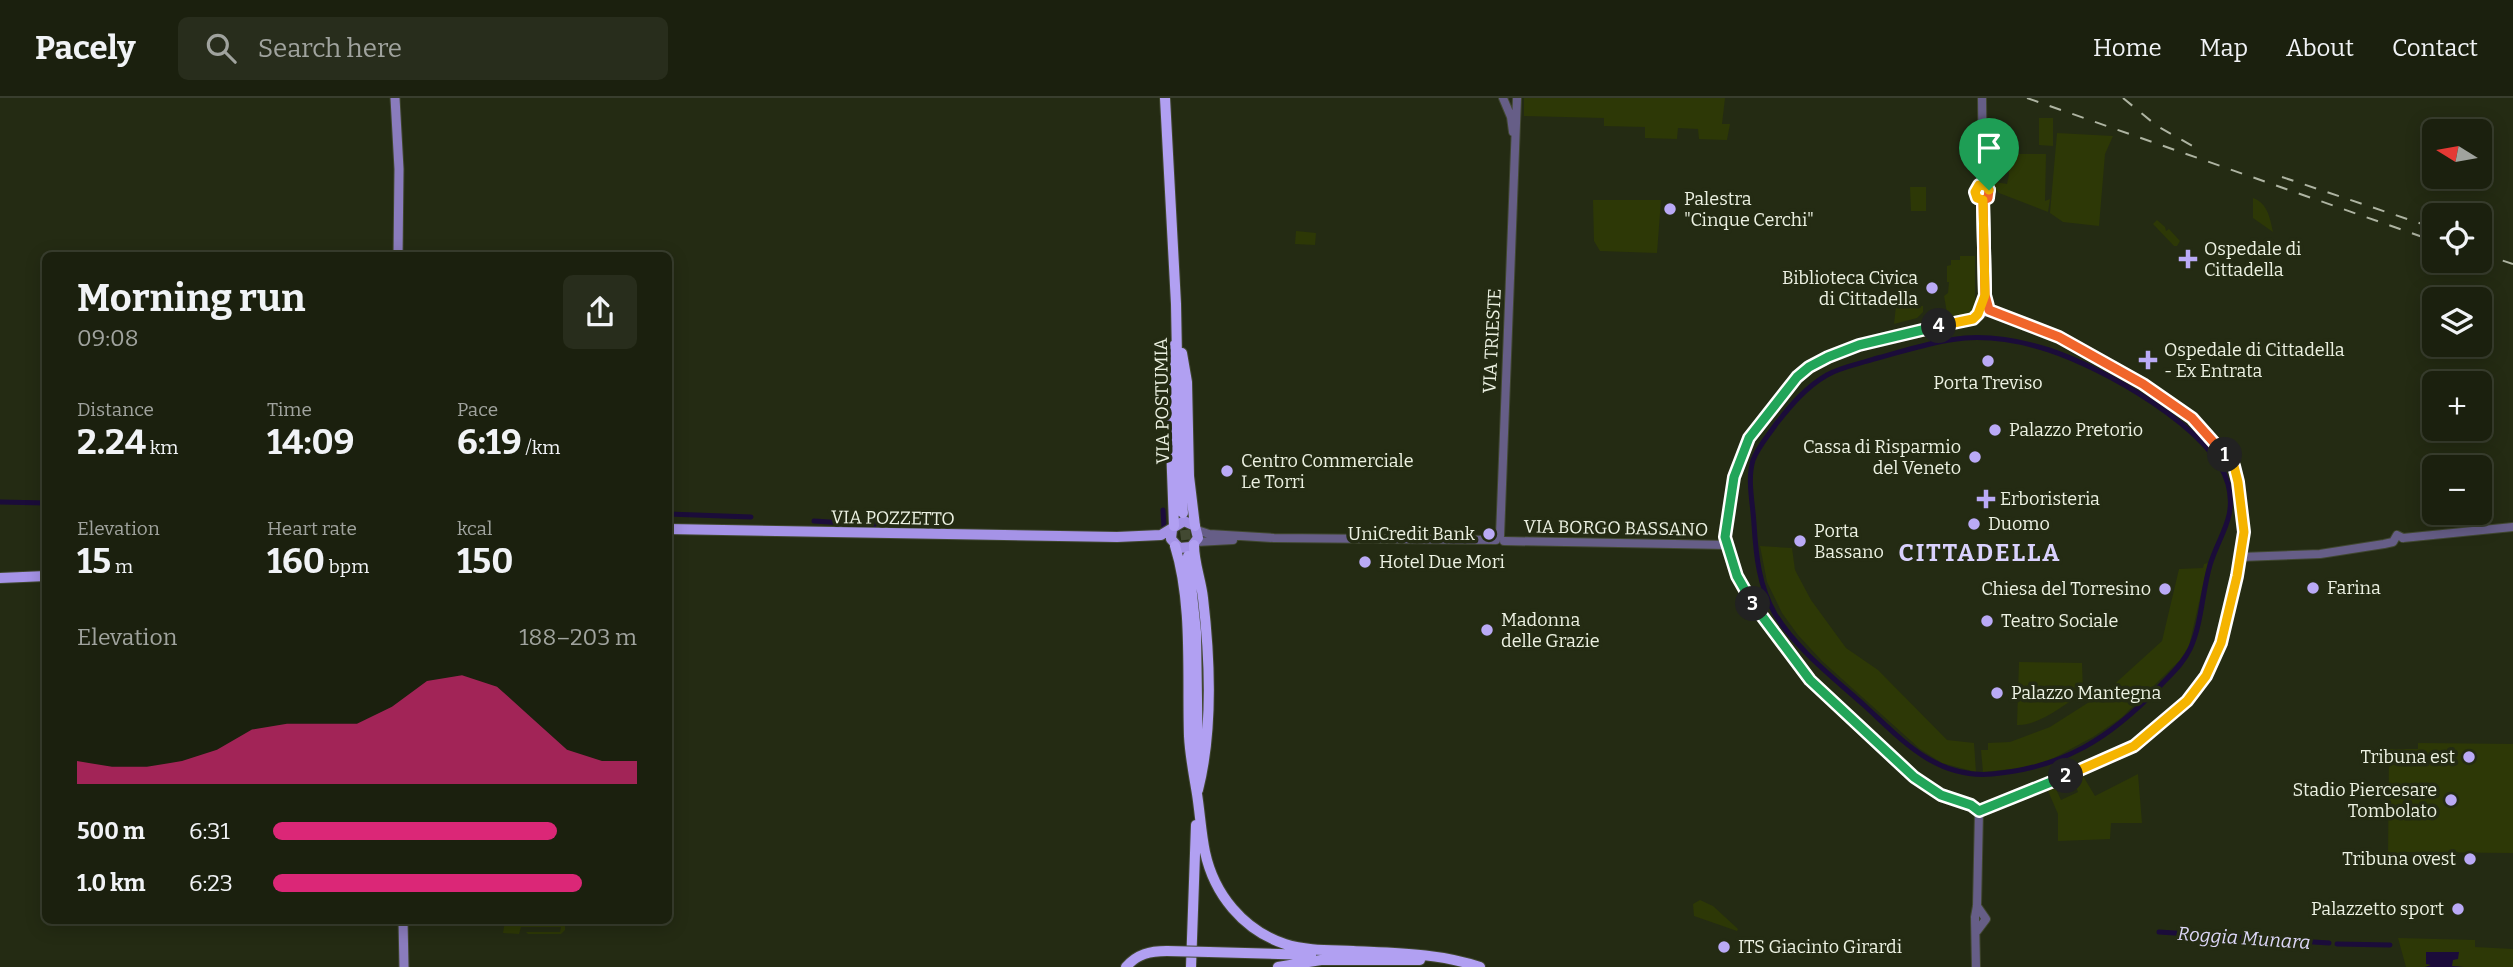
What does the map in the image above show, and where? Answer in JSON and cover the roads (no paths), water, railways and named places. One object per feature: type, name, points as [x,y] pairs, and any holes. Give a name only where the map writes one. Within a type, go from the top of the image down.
[{"type":"highway","name":"VIA POSTUMIA","points":[[1167,98],[1176,304],[1179,465],[1183,513]]},
{"type":"highway","points":[[1173,528],[1169,391],[1176,304]]},
{"type":"highway","points":[[1176,304],[1187,382],[1189,476],[1196,528]]},
{"type":"highway","points":[[1195,544],[1203,598],[1207,690],[1207,740],[1197,794]]},
{"type":"highway","points":[[1175,545],[1188,635],[1189,739],[1205,853],[1213,878],[1232,909],[1258,931],[1283,943],[1302,948],[1398,953],[1480,967]]},
{"type":"highway","points":[[1188,556],[1196,632],[1198,742],[1191,967]]},
{"type":"highway","points":[[1185,967],[1194,875]]},
{"type":"highway","points":[[1126,967],[1139,956],[1149,952],[1167,951],[1441,959]]},
{"type":"highway","points":[[1278,967],[1321,960],[1441,959]]},
{"type":"main road","points":[[396,98],[398,252]]},
{"type":"main road","name":"VIA BORGO BASSANO","points":[[1173,528],[1184,521],[1196,528]]},
{"type":"main road","points":[[1173,528],[1171,539],[1175,545]]},
{"type":"main road","name":"VIA POZZETTO","points":[[1117,537],[1161,534],[1173,528]]},
{"type":"main road","points":[[1195,544],[1196,528]]},
{"type":"main road","name":"VIA POZZETTO","points":[[672,529],[1117,537],[1155,540],[1175,545]]},
{"type":"main road","name":"VIA BORGO BASSANO","points":[[1175,545],[1187,549],[1195,544]]},
{"type":"main road","points":[[0,578],[42,576]]},
{"type":"main road","points":[[403,924],[404,967]]},
{"type":"street","name":"VIA TRIESTE","points":[[1503,98],[1511,117],[1517,148]]},
{"type":"street","name":"VIA TRIESTE","points":[[1500,539],[1517,98]]},
{"type":"street","points":[[1982,98],[1983,185],[1977,187],[1975,192],[1977,198],[1983,200],[1985,295],[1989,310]]},
{"type":"street","points":[[1978,314],[1989,310],[2059,337],[2152,390],[2192,418],[2234,466],[2244,532],[2241,557],[2221,643],[2206,676],[2187,701],[2134,746],[2002,803],[1982,809],[1941,795],[1914,777],[1810,680],[1748,596],[1737,576],[1725,537],[1734,477],[1743,450],[1761,421],[1797,377],[1828,357],[1859,345],[1888,336],[1973,319],[1978,314],[1985,295]]},
{"type":"street","points":[[2241,557],[2324,553],[2393,541],[2397,535],[2403,538],[2513,527]]},
{"type":"street","name":"VIA BORGO BASSANO","points":[[1196,528],[1209,534],[1274,538],[1500,539],[1728,545]]},
{"type":"street","name":"VIA BORGO BASSANO","points":[[1195,544],[1274,538]]},
{"type":"street","points":[[1976,967],[1982,809]]},
{"type":"waterway","points":[[1965,338],[1997,339],[2039,347],[2071,358],[2125,385],[2178,421],[2201,442],[2218,463],[2228,484],[2230,496],[2229,517],[2210,565],[2197,629],[2190,649],[2180,664],[2141,705],[2084,747],[2041,765],[1992,774],[1954,770],[1921,755],[1794,640],[1775,614],[1762,582],[1756,548],[1750,476],[1753,460],[1776,424],[1793,403],[1819,380],[1838,370],[1874,359],[1965,338]]},
{"type":"waterway","name":"Roggia Munara","points":[[0,502],[42,503]]},
{"type":"waterway","name":"Roggia Munara","points":[[1163,510],[1164,528]]},
{"type":"waterway","name":"Roggia Munara","points":[[672,514],[751,517]]},
{"type":"waterway","name":"Roggia Munara","points":[[814,521],[874,525]]},
{"type":"waterway","name":"Roggia Munara","points":[[2159,932],[2329,943]]},
{"type":"waterway","name":"Roggia Munara","points":[[2337,944],[2390,945]]},
{"type":"tunnel","points":[[1183,515],[1188,555]]},
{"type":"railway","points":[[2027,98],[2422,237]]},
{"type":"railway","points":[[2123,98],[2157,126],[2198,149]]},
{"type":"railway","points":[[2282,177],[2422,224]]},
{"type":"railway","points":[[2492,257],[2513,264]]},
{"type":"place","name":"Palestra \"Cinque Cerchi\"","points":[[1670,209]]},
{"type":"place","name":"Ospedale di Cittadella","points":[[2188,259]]},
{"type":"place","name":"Biblioteca Civica di Cittadella","points":[[1932,288]]},
{"type":"place","name":"Ospedale di Cittadella - Ex Entrata","points":[[2148,360]]},
{"type":"place","name":"Porta Treviso","points":[[1988,361]]},
{"type":"place","name":"Palazzo Pretorio","points":[[1995,430]]},
{"type":"place","name":"Cassa di Risparmio del Veneto","points":[[1975,457]]},
{"type":"place","name":"Centro Commerciale Le Torri","points":[[1227,471]]},
{"type":"place","name":"Erboristeria","points":[[1986,499]]},
{"type":"place","name":"Duomo","points":[[1974,524]]},
{"type":"place","name":"UniCredit Bank","points":[[1489,534]]},
{"type":"place","name":"Porta Bassano","points":[[1800,541]]},
{"type":"place","name":"Hotel Due Mori","points":[[1365,562]]},
{"type":"place","name":"Farina","points":[[2313,588]]},
{"type":"place","name":"Chiesa del Torresino","points":[[2165,589]]},
{"type":"place","name":"Teatro Sociale","points":[[1987,621]]},
{"type":"place","name":"Madonna delle Grazie","points":[[1487,630]]},
{"type":"place","name":"Palazzo Mantegna","points":[[1997,693]]},
{"type":"place","name":"Tribuna est","points":[[2469,757]]},
{"type":"place","name":"Stadio Piercesare Tombolato","points":[[2451,800]]},
{"type":"place","name":"Tribuna ovest","points":[[2470,859]]},
{"type":"place","name":"Palazzetto sport","points":[[2458,909]]},
{"type":"place","name":"ITS Giacinto Girardi","points":[[1724,947]]},
{"type":"district","name":"CITTADELLA","points":[[1980,553]]}]
